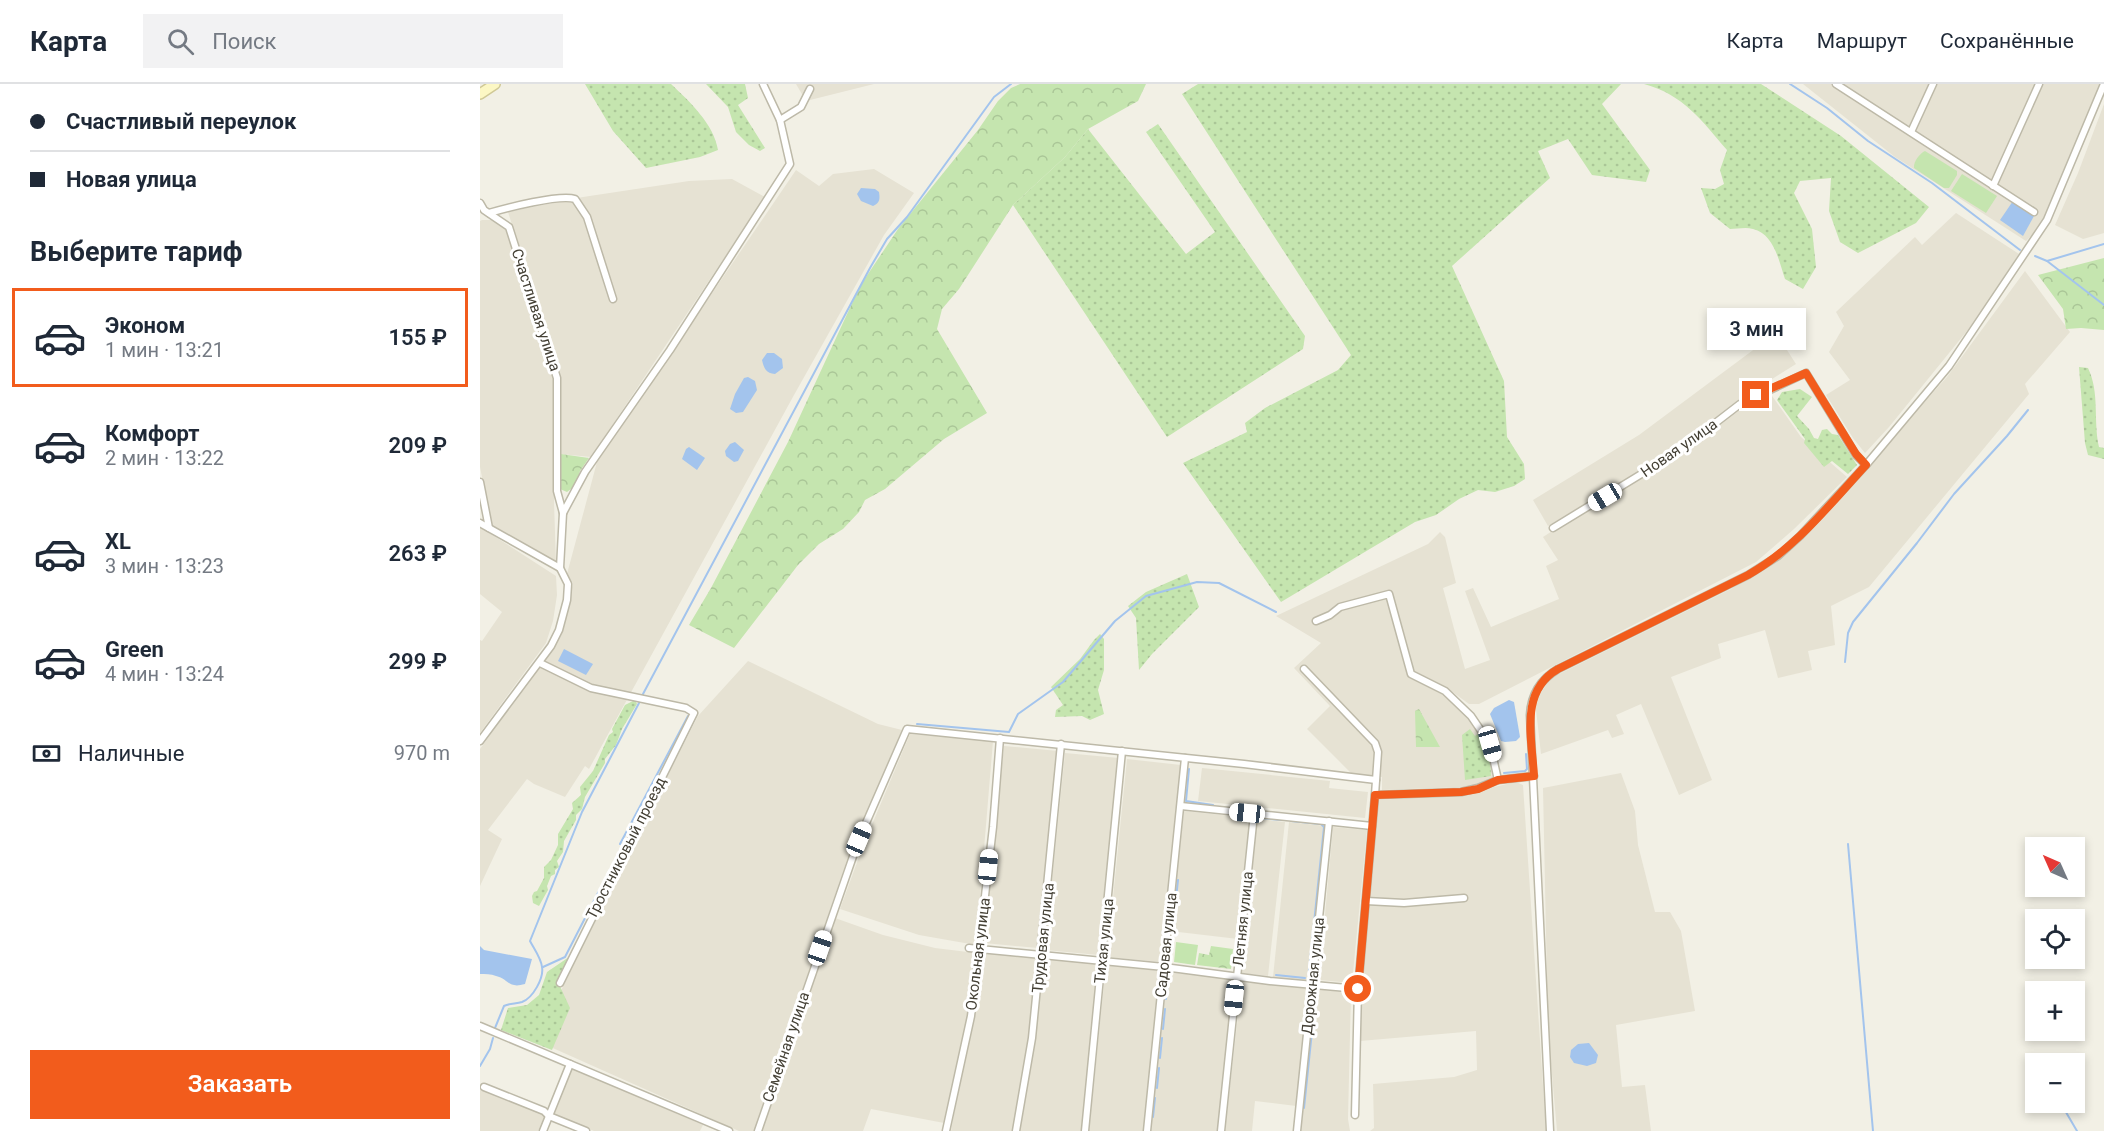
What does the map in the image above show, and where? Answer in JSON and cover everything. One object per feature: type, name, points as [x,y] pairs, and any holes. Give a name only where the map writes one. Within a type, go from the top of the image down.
[{"type":"street","points":[[480,94],[495,84]]},
{"type":"street","points":[[563,513],[585,472],[670,350],[790,164],[780,120],[764,84]]},
{"type":"street","points":[[1836,84],[2034,212]]},
{"type":"street","points":[[1911,132],[1932,84]]},
{"type":"street","points":[[1994,186],[2039,84]]},
{"type":"street","points":[[1550,1131],[1531,710],[1534,695],[1546,678],[1558,669],[1767,564],[1795,541],[1866,465],[1949,366],[2047,220],[2104,84]]},
{"type":"street","points":[[780,120],[801,107],[810,89]]},
{"type":"street","points":[[480,202],[484,212],[566,198],[575,199],[587,217],[613,298]]},
{"type":"street","name":"Счастливая улица","points":[[480,741],[540,663],[559,630],[567,600],[568,584],[560,568],[563,513],[557,491],[557,378],[509,227],[484,212]]},
{"type":"street","name":"Новая улица","points":[[1553,528],[1679,451],[1740,404],[1806,373],[1856,454],[1866,465]]},
{"type":"street","points":[[480,482],[489,528]]},
{"type":"street","points":[[480,523],[560,568]]},
{"type":"street","points":[[1316,621],[1330,615],[1340,607],[1389,594],[1411,675],[1445,691],[1471,716],[1490,744],[1498,780]]},
{"type":"street","name":"Тростниковый проезд","points":[[540,663],[591,688],[686,708],[694,715],[560,983]]},
{"type":"street","points":[[1304,669],[1375,743],[1378,752],[1358,989],[1353,1108],[1355,1115]]},
{"type":"street","name":"Семейная улица","points":[[758,1131],[856,847],[907,729],[1000,738]]},
{"type":"street","points":[[1000,738],[1376,780]]},
{"type":"street","name":"Окольная улица","points":[[946,1131],[971,1016],[980,948],[1000,738]]},
{"type":"street","name":"Трудовая улица","points":[[1016,1131],[1032,1038],[1061,744]]},
{"type":"street","name":"Тихая улица","points":[[1085,1131],[1122,752]]},
{"type":"street","name":"Садовая улица","points":[[1147,1131],[1185,758]]},
{"type":"street","points":[[1375,795],[1461,792],[1478,789],[1498,780],[1534,776]]},
{"type":"street","points":[[1181,806],[1372,826]]},
{"type":"street","name":"Летняя улица","points":[[1221,1131],[1254,814]]},
{"type":"street","name":"Дорожная улица","points":[[1297,1131],[1329,821]]},
{"type":"street","points":[[1366,901],[1404,903],[1464,898]]},
{"type":"street","points":[[969,948],[1358,989]]},
{"type":"street","points":[[480,1026],[729,1131]]},
{"type":"street","points":[[543,1131],[570,1064]]},
{"type":"street","points":[[484,1087],[586,1131]]},
{"type":"shaded area","points":[[796,84],[874,84],[806,101]]},
{"type":"shaded area","points":[[1803,84],[2101,84],[2047,220],[2026,241],[1895,157]]},
{"type":"shaded area","points":[[2104,104],[2104,233],[2083,239],[2055,225],[2078,173]]},
{"type":"shaded area","points":[[874,169],[914,193],[884,235],[589,769],[585,766],[565,797],[527,779],[488,830],[502,839],[480,886],[480,749],[561,636],[573,583],[567,574],[597,462],[796,170],[819,186],[833,174]]},
{"type":"shaded area","points":[[732,179],[765,197],[591,457],[560,454],[560,377],[508,212],[583,197],[689,181]]},
{"type":"shaded area","points":[[1956,213],[2019,254],[1975,321],[1865,453],[1826,395],[1850,380],[1829,352],[1844,326],[1836,312],[1915,237],[1922,245]]},
{"type":"shaded area","points":[[495,220],[507,228],[556,378],[554,502],[556,563],[492,527],[480,467],[480,221]]},
{"type":"shaded area","points":[[2025,271],[2070,332],[2025,384],[2029,394],[1869,587],[1831,606],[1835,645],[1808,651],[1812,670],[1778,678],[1765,630],[1718,644],[1721,658],[1671,677],[1712,780],[1679,795],[1641,704],[1616,715],[1624,734],[1612,738],[1608,730],[1541,754],[1535,701],[1551,678],[1731,589],[1785,554],[1947,377]]},
{"type":"shaded area","points":[[1776,333],[1796,364],[1750,393],[1678,448],[1548,526],[1533,500],[1639,435]]},
{"type":"shaded area","points":[[1770,393],[1801,437],[1847,477],[1794,529],[1756,562],[1479,704],[1469,704],[1447,688],[1443,691],[1487,743],[1495,778],[1479,785],[1464,787],[1382,790],[1382,777],[1352,774],[1307,729],[1330,706],[1294,668],[1321,643],[1276,616],[1428,544],[1440,532],[1445,537],[1456,583],[1443,588],[1465,669],[1490,660],[1465,591],[1473,588],[1491,627],[1559,599],[1546,566],[1558,560],[1543,537],[1743,407]]},
{"type":"shaded area","points":[[480,527],[556,576],[557,595],[553,621],[546,643],[480,733],[480,640],[482,641],[502,612],[480,594]]},
{"type":"shaded area","points":[[748,661],[878,724],[902,730],[850,851],[754,1131],[739,1131],[537,1041],[612,884],[698,716]]},
{"type":"shaded area","points":[[910,734],[993,741],[976,945],[919,935],[840,909],[863,846]]},
{"type":"shaded area","points":[[1004,746],[1058,751],[1038,948],[984,943]]},
{"type":"shaded area","points":[[1065,753],[1119,758],[1099,955],[1045,950]]},
{"type":"shaded area","points":[[1127,759],[1181,765],[1161,962],[1107,957]]},
{"type":"shaded area","points":[[1202,768],[1330,781],[1329,788],[1368,792],[1365,818],[1198,801]]},
{"type":"shaded area","points":[[1621,773],[1635,811],[1638,845],[1655,912],[1670,912],[1681,931],[1695,1011],[1616,1025],[1622,1087],[1645,1085],[1651,1131],[1557,1131],[1548,1029],[1543,788]]},
{"type":"shaded area","points":[[1516,782],[1523,785],[1546,1131],[1370,1131],[1374,1128],[1373,1084],[1454,1077],[1477,1070],[1476,1031],[1360,1041],[1360,989],[1378,800],[1463,794]]},
{"type":"shaded area","points":[[1184,811],[1251,818],[1238,939],[1170,931]]},
{"type":"shaded area","points":[[1257,819],[1285,822],[1268,976],[1241,973]]},
{"type":"shaded area","points":[[1289,822],[1326,826],[1309,982],[1273,977]]},
{"type":"shaded area","points":[[1333,827],[1367,830],[1352,983],[1319,980]]},
{"type":"shaded area","points":[[835,918],[883,935],[935,948],[976,953],[965,1043],[944,1123],[871,1109],[863,1131],[760,1131]]},
{"type":"shaded area","points":[[983,952],[1099,964],[1081,1131],[951,1131]]},
{"type":"shaded area","points":[[1106,965],[1160,971],[1144,1131],[1089,1131]]},
{"type":"shaded area","points":[[1167,972],[1234,979],[1218,1131],[1151,1131]]},
{"type":"shaded area","points":[[1242,980],[1309,987],[1296,1106],[1255,1101],[1252,1131],[1225,1131]]},
{"type":"shaded area","points":[[1315,989],[1351,993],[1348,1119],[1350,1131],[1300,1131]]},
{"type":"shaded area","points":[[571,1068],[703,1125],[700,1131],[594,1131],[552,1114]]},
{"type":"shaded area","points":[[480,1088],[542,1112],[545,1115],[538,1131],[480,1131]]},
{"type":"green space","points":[[585,84],[671,84],[693,105],[706,122],[716,140],[718,150],[700,157],[646,168],[613,131]]},
{"type":"green space","points":[[706,84],[745,84],[748,98],[738,105],[765,148],[760,151],[749,145],[736,132],[728,107]]},
{"type":"green space","points":[[1020,84],[1146,84],[1138,101],[1088,129],[1065,157],[1013,205],[959,289],[942,309],[937,329],[987,413],[944,439],[885,489],[865,500],[859,512],[843,529],[819,544],[798,565],[734,648],[689,625],[788,442],[860,286],[898,229],[978,130],[998,101],[1011,88]]},
{"type":"green space","points":[[1198,84],[1621,84],[1602,104],[1650,170],[1646,182],[1592,175],[1568,139],[1538,151],[1550,178],[1452,266],[1504,381],[1507,437],[1524,464],[1525,479],[1514,486],[1495,492],[1478,490],[1459,499],[1436,515],[1415,522],[1281,602],[1183,463],[1247,432],[1245,423],[1265,408],[1338,370],[1351,355],[1182,94]]},
{"type":"green space","points":[[1644,84],[1761,84],[1841,136],[1929,207],[1916,223],[1858,253],[1840,242],[1829,211],[1831,178],[1800,181],[1794,193],[1812,229],[1816,267],[1803,289],[1785,279],[1775,249],[1766,236],[1750,228],[1730,229],[1710,213],[1701,188],[1715,189],[1724,184],[1720,170],[1727,150],[1700,119],[1681,102]]},
{"type":"green space","points":[[1158,124],[1305,336],[1303,349],[1167,437],[1013,205],[1065,157],[1088,129],[1186,254],[1215,232],[1146,132]]},
{"type":"green space","points":[[1925,151],[1957,171],[1949,188],[1944,188],[1914,168],[1917,158]]},
{"type":"green space","points":[[1962,174],[1997,196],[1986,213],[1951,191]]},
{"type":"green space","points":[[2104,258],[2104,330],[2066,329],[2063,309],[2038,275]]},
{"type":"green space","points":[[2079,367],[2088,368],[2092,377],[2097,437],[2099,447],[2104,448],[2104,459],[2088,455]]},
{"type":"green space","points":[[1800,389],[1812,397],[1797,416],[1814,438],[1818,439],[1822,430],[1827,429],[1832,434],[1838,435],[1857,465],[1848,474],[1832,461],[1824,467],[1804,443],[1805,439],[1777,400],[1782,392]]},
{"type":"green space","points":[[561,454],[589,458],[580,471],[576,485],[567,492],[560,489],[559,457]]},
{"type":"green space","points":[[1187,574],[1199,607],[1139,670],[1136,618],[1128,606],[1146,592]]},
{"type":"green space","points":[[1100,634],[1104,639],[1104,670],[1098,690],[1104,714],[1090,720],[1082,716],[1055,717],[1056,710],[1063,705],[1051,687],[1080,659]]},
{"type":"green space","points":[[635,700],[637,704],[622,729],[616,745],[605,759],[605,763],[585,797],[582,809],[576,815],[576,820],[564,841],[563,852],[557,861],[559,867],[551,876],[547,886],[548,890],[539,906],[533,903],[532,896],[544,878],[544,867],[551,860],[558,845],[558,834],[573,809],[572,803],[581,795],[580,787],[593,771],[625,705]]},
{"type":"green space","points":[[1419,709],[1440,747],[1416,747],[1415,711]]},
{"type":"green space","points":[[1470,729],[1475,736],[1479,733],[1484,743],[1491,776],[1465,780],[1462,735]]},
{"type":"green space","points":[[589,922],[558,982],[570,1008],[552,1050],[501,1030],[508,1008],[527,1005],[539,995],[547,972],[569,957]]},
{"type":"green space","points":[[1176,942],[1198,945],[1195,965],[1174,962]]},
{"type":"green space","points":[[1211,946],[1233,949],[1231,969],[1197,965],[1199,953],[1209,955]]},
{"type":"water","points":[[861,188],[875,189],[879,192],[877,204],[873,206],[861,201],[857,194]]},
{"type":"water","points":[[2013,201],[2034,216],[2023,236],[2000,220]]},
{"type":"water","points":[[767,353],[774,353],[782,359],[783,368],[775,374],[767,372],[764,366],[762,360]]},
{"type":"water","points":[[748,377],[755,381],[757,390],[743,412],[736,413],[730,409],[735,394],[744,378]]},
{"type":"water","points":[[735,442],[744,450],[738,461],[734,462],[726,456],[725,451],[730,444]]},
{"type":"water","points":[[689,447],[705,458],[697,470],[682,459]]},
{"type":"water","points":[[564,649],[593,664],[586,675],[558,661]]},
{"type":"water","points":[[1509,700],[1514,702],[1520,737],[1516,741],[1505,742],[1501,741],[1490,714],[1494,708]]},
{"type":"water","points":[[480,946],[484,950],[532,959],[525,984],[515,985],[494,975],[480,974]]},
{"type":"water","points":[[1589,1043],[1598,1055],[1596,1063],[1587,1066],[1574,1063],[1570,1057],[1571,1050],[1578,1044]]},
{"type":"waterway","points":[[643,694],[887,239],[907,217],[994,97],[1011,84]]},
{"type":"waterway","points":[[1790,84],[1827,108],[1868,141],[1932,183],[2020,250]]},
{"type":"waterway","points":[[2047,261],[2104,244]]},
{"type":"waterway","points":[[2035,256],[2047,261],[2104,305]]},
{"type":"waterway","points":[[1845,662],[1848,633],[1853,622],[1954,494],[2028,410]]},
{"type":"waterway","points":[[917,724],[1009,732],[1018,714],[1063,682],[1115,621],[1146,596],[1197,582],[1219,583],[1276,612]]},
{"type":"waterway","points":[[495,1028],[504,1006],[526,1000],[534,992],[539,982],[541,964],[530,941],[582,812],[639,703]]},
{"type":"waterway","points":[[620,844],[688,716]]},
{"type":"waterway","points":[[1504,773],[1525,771],[1527,769],[1526,754]]},
{"type":"waterway","points":[[1189,769],[1186,801],[1213,805]]},
{"type":"waterway","points":[[1260,818],[1282,820]]},
{"type":"waterway","points":[[1291,821],[1321,824],[1324,827],[1309,971]]},
{"type":"waterway","points":[[1848,844],[1873,1131]]},
{"type":"waterway","points":[[1176,899],[1178,880]]},
{"type":"waterway","points":[[543,967],[565,957],[600,889]]},
{"type":"waterway","points":[[1172,930],[1174,911]]},
{"type":"waterway","points":[[1169,964],[1172,939]]},
{"type":"waterway","points":[[1166,999],[1169,975]]},
{"type":"waterway","points":[[1276,975],[1305,978]]},
{"type":"waterway","points":[[1304,1108],[1316,993]]},
{"type":"waterway","points":[[1163,1029],[1165,1009]]},
{"type":"waterway","points":[[480,1066],[490,1049],[493,1038]]},
{"type":"waterway","points":[[1160,1058],[1162,1038]]},
{"type":"waterway","points":[[1157,1088],[1159,1068]]},
{"type":"waterway","points":[[1153,1117],[1155,1098]]},
{"type":"waterway","points":[[2066,1113],[2077,1131]]},
{"type":"route","points":[[1358,989],[1375,795],[1461,792],[1478,789],[1498,780],[1534,776],[1531,710],[1534,695],[1546,678],[1558,669],[1767,564],[1795,541],[1866,465],[1856,454],[1806,373],[1756,395]]}]
